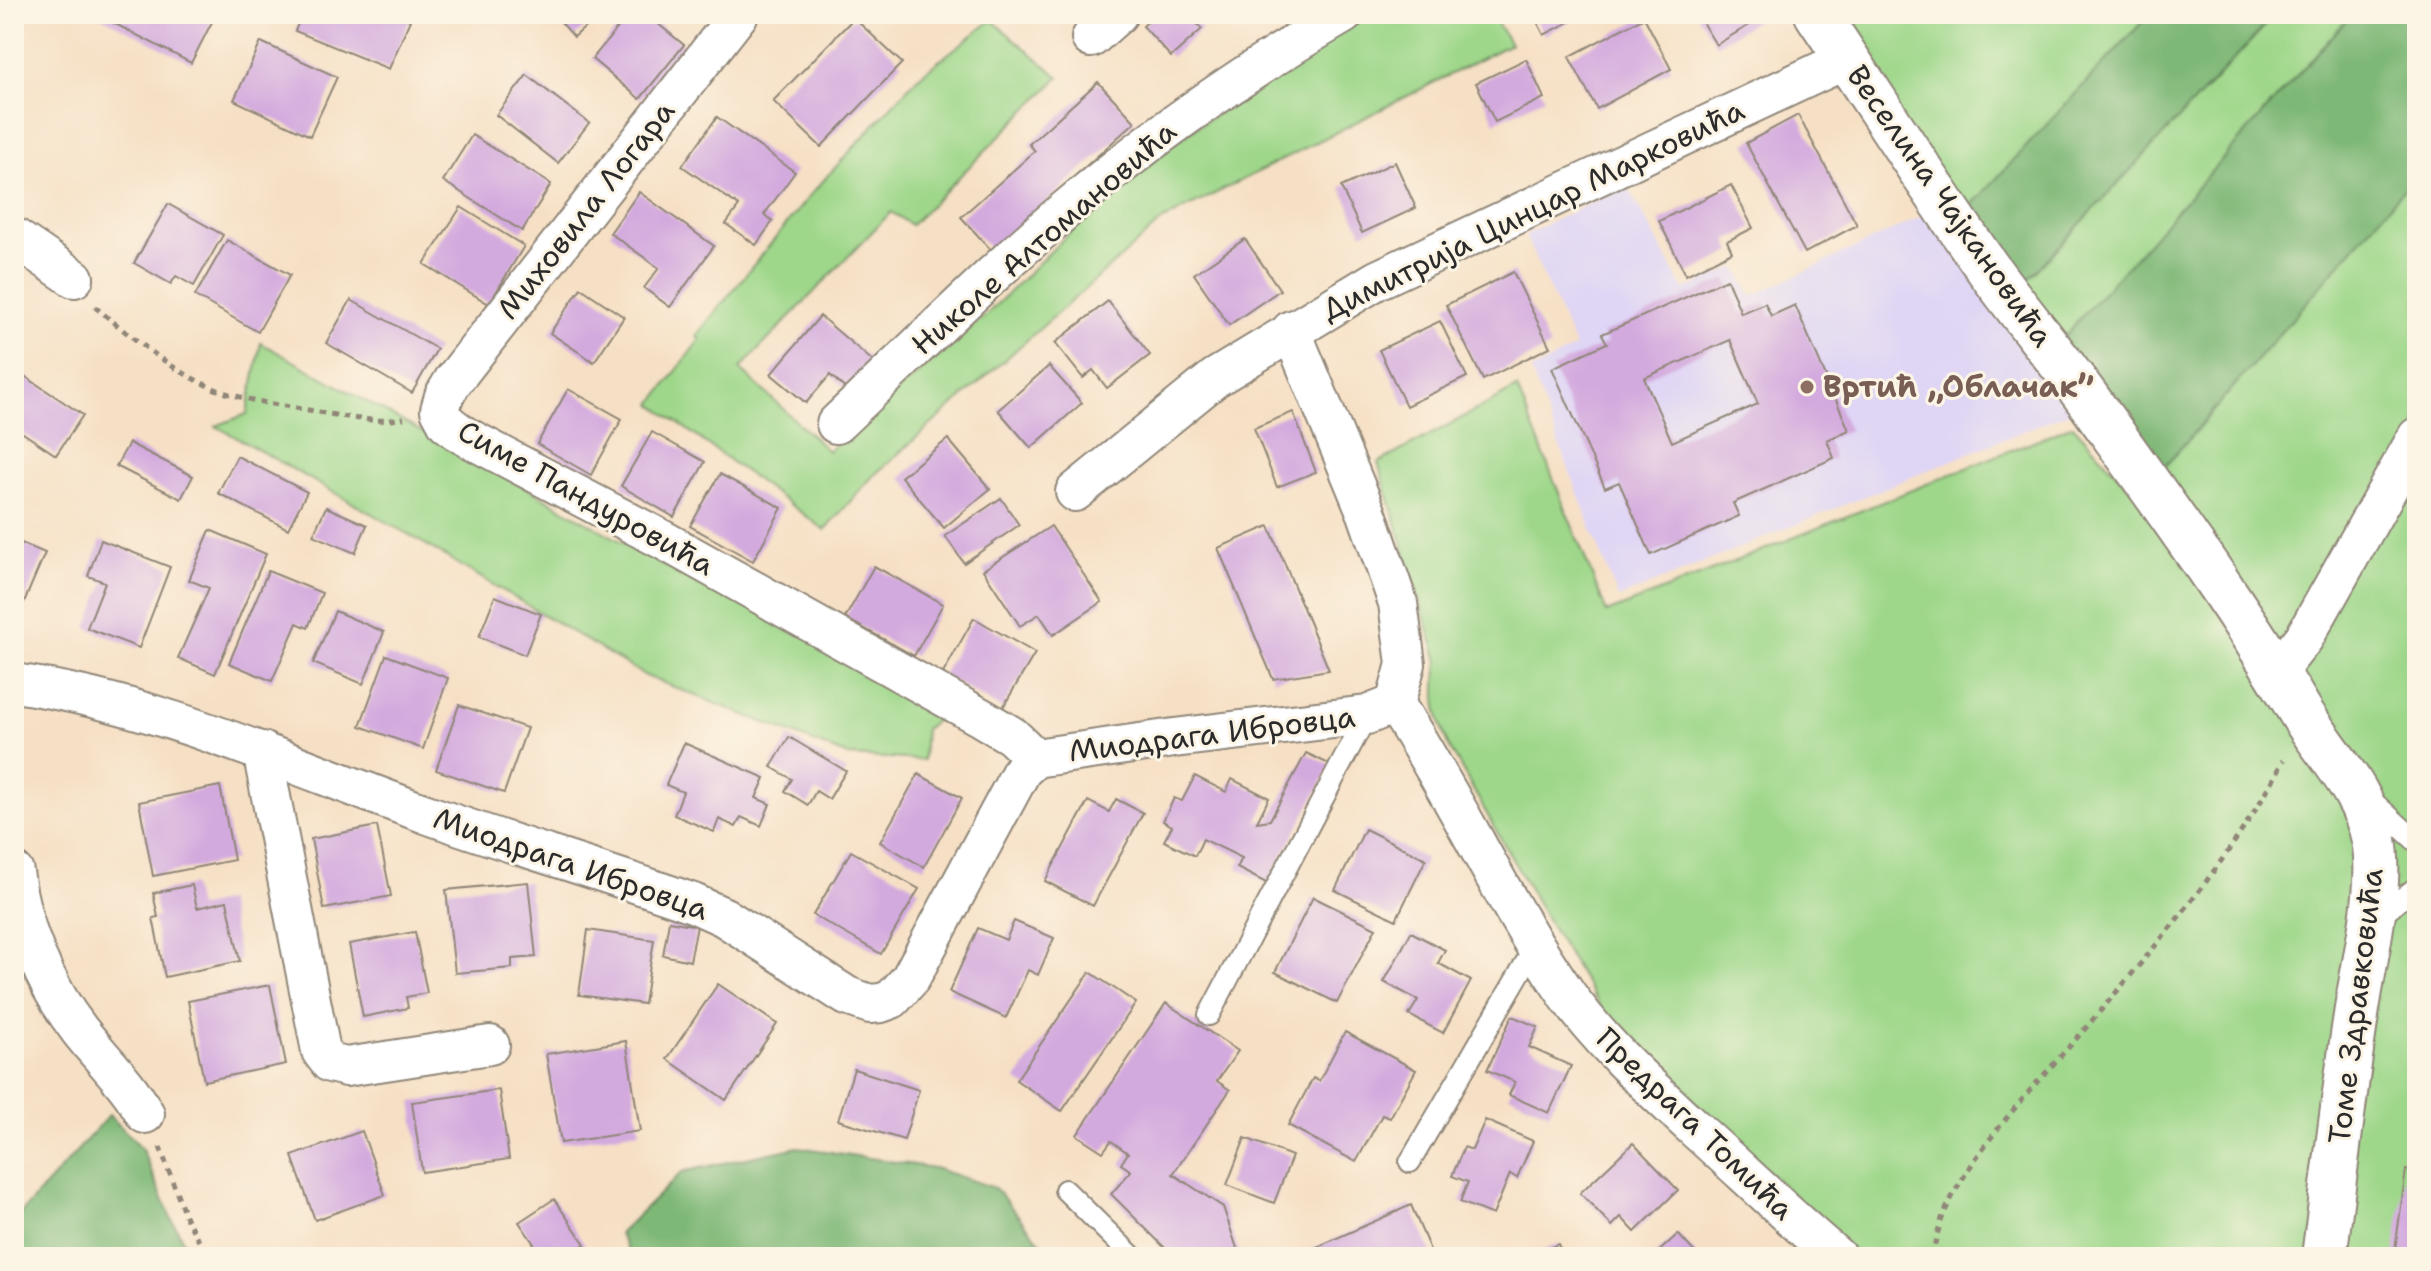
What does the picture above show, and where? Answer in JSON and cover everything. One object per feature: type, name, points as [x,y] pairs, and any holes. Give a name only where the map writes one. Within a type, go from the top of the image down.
[{"type":"street","name":"Миховила Логара","points":[[440,410],[453,381],[739,14]]},
{"type":"street","name":"Николе Алтомановића","points":[[836,424],[1006,264],[1106,176],[1183,117],[1344,14]]},
{"type":"street","name":"Веселина Чајкановића","points":[[1817,14],[1905,152],[1985,265],[2091,403],[2277,672]]},
{"type":"street","name":"Димитрија Цинцар Марковића","points":[[1075,492],[1215,378],[1377,280],[1847,59]]},
{"type":"street","points":[[14,237],[74,278]]},
{"type":"street","points":[[1291,330],[1367,514],[1398,603],[1406,664],[1381,710]]},
{"type":"street","name":"Симе Пандуровића","points":[[440,410],[447,423],[463,435],[665,541],[982,718],[1012,736],[1035,758]]},
{"type":"street","points":[[2277,672],[2304,638],[2417,437]]},
{"type":"street","name":"Томе Здравковића","points":[[2277,672],[2311,729],[2352,784],[2375,843],[2376,888],[2324,1257]]},
{"type":"street","name":"Миодрага Ибровца","points":[[14,683],[102,698],[262,751],[429,815],[693,903],[724,917],[847,996],[870,1004],[892,999],[910,979],[1022,770],[1035,758],[1381,710]]},
{"type":"street","name":"Предрага Томића","points":[[1381,710],[1424,748],[1536,945],[1577,1007],[1602,1038],[1643,1082],[1837,1257]]},
{"type":"street","points":[[262,751],[321,1051],[330,1063],[346,1067],[490,1045]]},
{"type":"street","points":[[14,872],[21,910],[37,957],[56,995],[77,1028],[134,1094],[145,1114]]},
{"type":"lane","points":[[1209,1015],[1381,710]]},
{"type":"lane","points":[[2352,784],[2398,821],[2417,842]]},
{"type":"lane","points":[[2370,922],[2417,887]]},
{"type":"lane","points":[[1410,1162],[1536,945]]},
{"type":"lane","points":[[1065,1190],[1133,1257]]},
{"type":"path","name":"Симе Пандуровића","points":[[74,278],[68,289],[97,308],[120,329],[189,375],[237,397],[346,417],[390,421],[440,410]]},
{"type":"path","points":[[1932,1257],[1943,1216],[1976,1158],[2172,928],[2222,860],[2269,789],[2284,759],[2293,753],[2311,729]]},
{"type":"path","points":[[145,1114],[186,1218],[208,1257]]},
{"type":"shaded area","name":"Вртић „Облачак”","points":[[1627,185],[1684,290],[1736,267],[1752,296],[1932,212],[2091,403],[1618,598],[1531,371],[1575,347],[1525,235]]},
{"type":"green space","points":[[1369,14],[1492,14],[1510,44],[1163,220],[872,477],[825,530],[652,404],[700,339],[696,336],[812,193],[917,78],[992,20],[1059,77],[911,225],[891,212],[740,369],[828,451],[987,314],[1136,167]]},
{"type":"green space","points":[[1817,14],[2150,14],[1956,222]]},
{"type":"green space","points":[[2150,14],[2276,14],[2011,298],[1956,222]]},
{"type":"green space","points":[[2276,14],[2352,14],[2051,351],[2011,298]]},
{"type":"green space","points":[[2352,14],[2417,14],[2417,174],[2148,486],[2051,351]]},
{"type":"green space","points":[[2417,174],[2417,1257],[1857,1257],[1734,1139],[1617,1034],[1542,912],[1447,743],[1436,703],[1438,661],[1378,463],[1517,388],[1607,613],[2073,425],[2216,584],[2148,486]]},
{"type":"green space","points":[[261,343],[458,449],[661,564],[793,628],[944,714],[925,729],[923,760],[849,756],[646,676],[413,537],[216,426],[247,414]]},
{"type":"green space","points":[[109,1115],[141,1147],[171,1218],[192,1257],[14,1257],[14,1221]]},
{"type":"green space","points":[[798,1147],[934,1168],[995,1188],[1053,1257],[632,1257],[619,1234],[682,1172]]},
{"type":"building","points":[[96,14],[216,14],[191,63]]},
{"type":"building","points":[[302,14],[397,14],[410,20],[389,69],[295,31]]},
{"type":"building","points":[[554,14],[600,14],[574,37]]},
{"type":"building","points":[[629,14],[646,14],[684,45],[640,99],[592,59]]},
{"type":"building","points":[[1156,14],[1188,14],[1202,29],[1171,57],[1143,26]]},
{"type":"building","points":[[1533,14],[1585,14],[1544,35]]},
{"type":"building","points":[[1697,14],[1763,14],[1764,16],[1716,45]]},
{"type":"building","points":[[1644,17],[1671,69],[1597,109],[1569,57]]},
{"type":"building","points":[[854,18],[902,63],[821,147],[773,101]]},
{"type":"building","points":[[261,42],[337,77],[310,136],[234,100]]},
{"type":"building","points":[[1526,59],[1544,98],[1495,122],[1476,83]]},
{"type":"building","points":[[527,75],[589,123],[558,163],[496,115]]},
{"type":"building","points":[[1098,82],[1135,122],[992,251],[961,217],[1035,151],[1029,144]]},
{"type":"building","points":[[1798,115],[1857,225],[1805,253],[1746,143]]},
{"type":"building","points":[[717,117],[795,172],[764,215],[773,221],[756,245],[726,224],[739,206],[682,166]]},
{"type":"building","points":[[472,135],[551,184],[522,231],[443,181]]},
{"type":"building","points":[[1395,162],[1416,208],[1362,233],[1341,187]]},
{"type":"building","points":[[1731,185],[1753,228],[1727,241],[1732,252],[1686,275],[1659,221]]},
{"type":"building","points":[[639,192],[714,246],[670,307],[644,288],[659,268],[610,233]]},
{"type":"building","points":[[168,204],[223,235],[194,286],[176,276],[171,284],[134,263]]},
{"type":"building","points":[[461,207],[524,246],[489,304],[424,264]]},
{"type":"building","points":[[1245,239],[1280,290],[1229,325],[1194,274]]},
{"type":"building","points":[[227,240],[290,275],[258,332],[195,296]]},
{"type":"building","points":[[1513,272],[1550,347],[1483,380],[1446,305]]},
{"type":"building","points":[[1727,279],[1741,313],[1765,303],[1771,316],[1795,305],[1849,430],[1827,440],[1834,458],[1733,503],[1739,516],[1651,555],[1619,482],[1605,488],[1552,368],[1607,343],[1602,334]],"holes":[[[1730,340],[1758,404],[1672,442],[1644,378]]]},
{"type":"building","points":[[581,288],[624,317],[594,362],[550,333]]},
{"type":"building","points":[[351,300],[437,349],[412,393],[326,343]]},
{"type":"building","points":[[1108,301],[1150,355],[1107,388],[1093,370],[1083,378],[1055,343]]},
{"type":"building","points":[[820,316],[874,362],[849,392],[830,375],[806,403],[771,374]]},
{"type":"building","points":[[1440,321],[1467,377],[1406,406],[1379,350]]},
{"type":"building","points":[[1049,366],[1082,403],[1031,448],[998,410]]},
{"type":"building","points":[[14,369],[83,415],[56,455],[14,427]]},
{"type":"building","points":[[568,389],[622,419],[591,475],[537,444]]},
{"type":"building","points":[[1293,412],[1316,472],[1277,487],[1254,428]]},
{"type":"building","points":[[652,432],[705,462],[674,517],[621,486]]},
{"type":"building","points":[[948,439],[990,489],[944,528],[901,477]]},
{"type":"building","points":[[129,443],[193,476],[181,499],[116,466]]},
{"type":"building","points":[[237,456],[307,492],[288,529],[218,493]]},
{"type":"building","points":[[720,474],[782,508],[753,561],[690,526]]},
{"type":"building","points":[[1001,498],[1019,525],[964,563],[945,536]]},
{"type":"building","points":[[326,507],[367,525],[355,553],[313,535]]},
{"type":"building","points":[[1051,526],[1102,602],[1053,635],[1039,614],[1020,626],[983,570]]},
{"type":"building","points":[[1269,526],[1329,670],[1273,679],[1218,548]]},
{"type":"building","points":[[210,530],[266,554],[215,674],[178,658],[209,588],[189,580]]},
{"type":"building","points":[[14,540],[45,553],[22,607],[14,603]]},
{"type":"building","points":[[101,540],[170,567],[139,648],[87,628],[105,582],[88,576]]},
{"type":"building","points":[[874,566],[943,604],[914,656],[845,618]]},
{"type":"building","points":[[268,571],[322,593],[308,628],[297,623],[272,681],[229,663]]},
{"type":"building","points":[[495,596],[541,614],[525,655],[479,637]]},
{"type":"building","points":[[335,611],[384,632],[363,684],[313,663]]},
{"type":"building","points":[[974,618],[1035,653],[1002,709],[942,675]]},
{"type":"building","points":[[386,655],[448,678],[423,749],[360,726]]},
{"type":"building","points":[[459,705],[527,728],[504,793],[436,770]]},
{"type":"building","points":[[789,737],[846,771],[829,799],[816,791],[808,805],[785,791],[792,779],[771,767]]},
{"type":"building","points":[[684,743],[765,778],[756,798],[770,804],[761,826],[741,817],[736,827],[719,819],[714,832],[674,815],[683,792],[666,785]]},
{"type":"building","points":[[1306,753],[1331,765],[1268,884],[1237,868],[1242,858],[1203,839],[1195,856],[1164,841],[1172,826],[1163,821],[1174,798],[1182,801],[1195,776],[1226,792],[1232,779],[1269,798],[1257,822],[1270,820]]},
{"type":"building","points":[[918,774],[962,798],[924,867],[880,842]]},
{"type":"building","points":[[220,786],[234,860],[153,876],[139,802]]},
{"type":"building","points":[[1116,799],[1143,813],[1093,906],[1045,881],[1088,801],[1109,812]]},
{"type":"building","points":[[377,826],[391,896],[324,909],[311,839]]},
{"type":"building","points":[[1365,829],[1426,859],[1396,920],[1335,890]]},
{"type":"building","points":[[851,851],[919,889],[881,954],[813,915]]},
{"type":"building","points":[[528,882],[536,957],[512,959],[512,968],[455,973],[446,890]]},
{"type":"building","points":[[192,885],[197,908],[227,901],[240,961],[165,977],[153,918],[158,917],[153,893]]},
{"type":"building","points":[[1313,897],[1376,928],[1337,1003],[1275,972]]},
{"type":"building","points":[[669,921],[697,926],[690,961],[663,955]]},
{"type":"building","points":[[1014,921],[1054,938],[1038,975],[1028,970],[1006,1018],[949,992],[978,928],[1006,940]]},
{"type":"building","points":[[588,930],[654,940],[644,1004],[579,995]]},
{"type":"building","points":[[415,932],[427,993],[406,997],[408,1008],[363,1017],[349,944]]},
{"type":"building","points":[[1411,932],[1445,950],[1438,963],[1471,981],[1443,1033],[1409,1015],[1418,1000],[1384,982]]},
{"type":"building","points":[[1090,972],[1136,1003],[1062,1111],[1016,1080]]},
{"type":"building","points":[[718,984],[777,1024],[726,1100],[667,1059]]},
{"type":"building","points":[[270,985],[286,1064],[204,1081],[188,1001]]},
{"type":"building","points":[[1166,1003],[1238,1051],[1217,1081],[1230,1090],[1173,1174],[1223,1207],[1240,1257],[1174,1257],[1111,1194],[1131,1171],[1121,1164],[1128,1153],[1111,1141],[1103,1152],[1077,1135]]},
{"type":"building","points":[[1512,1016],[1538,1027],[1529,1047],[1571,1066],[1549,1113],[1509,1095],[1515,1082],[1487,1070]]},
{"type":"building","points":[[1345,1032],[1416,1070],[1390,1118],[1382,1115],[1356,1162],[1288,1125],[1313,1078],[1319,1081]]},
{"type":"building","points":[[626,1041],[640,1131],[561,1143],[546,1054]]},
{"type":"building","points":[[854,1069],[919,1090],[904,1140],[838,1120]]},
{"type":"building","points":[[499,1090],[509,1159],[422,1172],[412,1102]]},
{"type":"building","points":[[1485,1120],[1533,1141],[1517,1178],[1510,1174],[1493,1215],[1460,1202],[1468,1182],[1452,1176],[1464,1147],[1472,1150]]},
{"type":"building","points":[[362,1131],[385,1195],[315,1220],[292,1156]]},
{"type":"building","points":[[1245,1138],[1292,1156],[1274,1203],[1227,1185]]},
{"type":"building","points":[[1633,1143],[1678,1190],[1635,1232],[1621,1217],[1612,1226],[1580,1193]]},
{"type":"building","points":[[2406,1170],[2417,1172],[2417,1257],[2394,1257]]},
{"type":"building","points":[[554,1199],[585,1244],[565,1257],[543,1257],[519,1222]]},
{"type":"building","points":[[1411,1205],[1433,1257],[1302,1257],[1301,1254]]},
{"type":"building","points":[[1678,1234],[1699,1257],[1653,1257]]},
{"type":"building","points":[[1558,1244],[1564,1257],[1529,1257]]},
{"type":"place","name":"Вртић „Облачак”","points":[[1807,387]]}]
